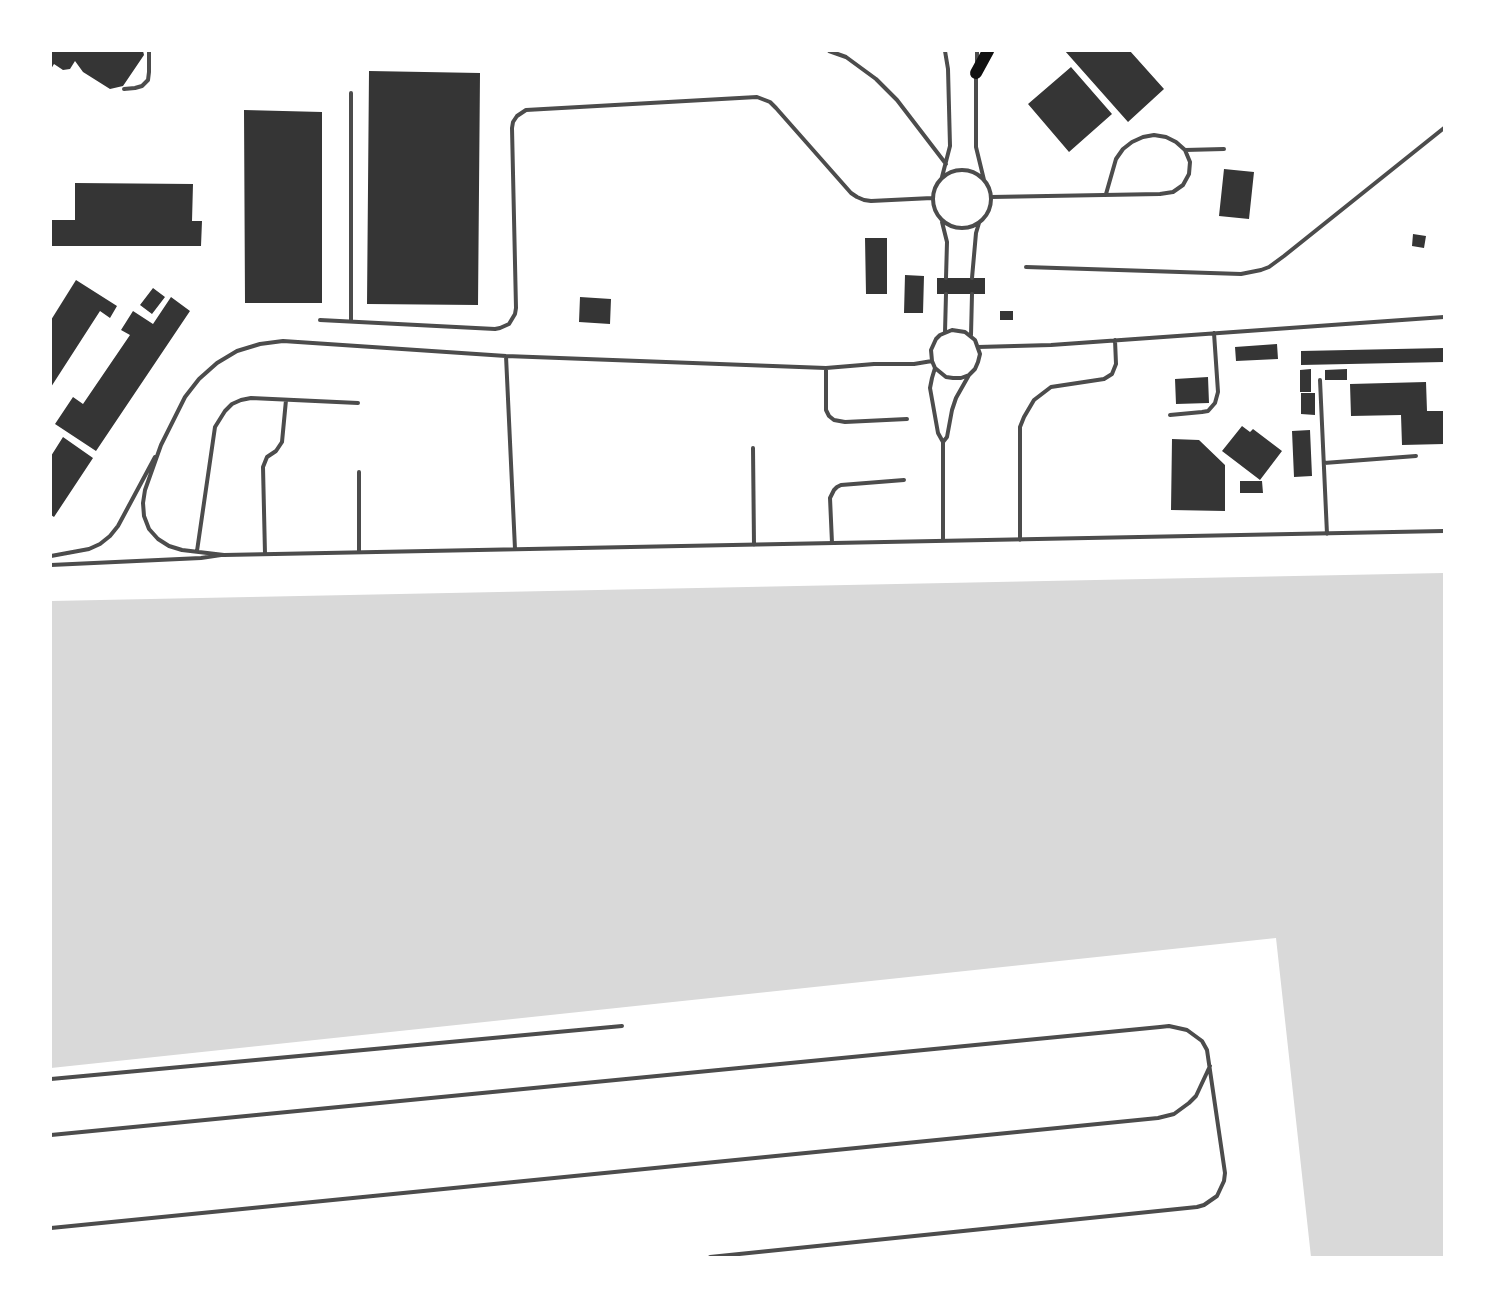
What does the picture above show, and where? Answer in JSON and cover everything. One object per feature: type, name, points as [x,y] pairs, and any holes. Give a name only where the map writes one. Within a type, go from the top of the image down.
[{"type":"main road","points":[[976,73],[988,51]]},
{"type":"lane","points":[[124,89],[142,86],[148,80],[149,51]]},
{"type":"lane","points":[[829,51],[846,57],[876,79],[897,100],[946,164]]},
{"type":"lane","points":[[945,51],[948,69],[950,146],[942,177],[933,191],[933,207],[942,221],[949,226],[964,229],[979,223]]},
{"type":"lane","points":[[977,51],[976,147],[984,180]]},
{"type":"lane","points":[[351,93],[351,321]]},
{"type":"lane","points":[[320,320],[495,329],[505,326],[512,320],[516,308],[513,122],[526,110],[757,97],[770,102],[776,108],[857,197],[871,201],[932,198]]},
{"type":"lane","points":[[1026,267],[1241,274],[1261,270],[1284,256],[1444,128]]},
{"type":"lane","points":[[991,197],[1160,194],[1173,192],[1183,185],[1189,174],[1190,162],[1185,150],[1166,137],[1154,135],[1132,142],[1116,159],[1106,194]]},
{"type":"lane","points":[[1185,150],[1224,149]]},
{"type":"lane","points":[[942,177],[956,170],[964,170],[978,175],[989,188],[991,197],[989,212],[979,223],[976,233],[972,278]]},
{"type":"lane","points":[[942,221],[947,242],[946,278]]},
{"type":"lane","points":[[945,332],[946,294]]},
{"type":"lane","points":[[971,335],[972,294]]},
{"type":"lane","points":[[978,346],[1051,345],[1444,317]]},
{"type":"lane","points":[[943,541],[944,442],[956,398],[975,369],[980,354],[971,335],[958,330],[945,332],[933,344],[931,356],[935,368],[946,377],[961,378],[969,375]]},
{"type":"lane","points":[[1170,415],[1208,411],[1215,403],[1218,392],[1214,333]]},
{"type":"lane","points":[[1020,540],[1020,427],[1024,417],[1034,400],[1051,387],[1108,377],[1116,368],[1115,340]]},
{"type":"lane","points":[[51,556],[89,549],[110,536],[118,526],[185,398],[199,379],[217,363],[237,351],[260,344],[283,341],[506,356],[826,368],[874,364],[914,364],[932,361]]},
{"type":"lane","points":[[506,356],[515,549]]},
{"type":"lane","points":[[826,368],[826,410],[834,420],[845,422],[908,419]]},
{"type":"lane","points":[[935,368],[930,388],[938,433],[944,442]]},
{"type":"lane","points":[[1320,380],[1327,534]]},
{"type":"lane","points":[[197,552],[215,427],[219,418],[232,404],[250,398],[358,403]]},
{"type":"lane","points":[[265,554],[263,467],[267,457],[276,451],[282,442],[286,400]]},
{"type":"lane","points":[[161,445],[142,503],[149,529],[169,546],[182,550],[224,555]]},
{"type":"lane","points":[[753,448],[754,545]]},
{"type":"lane","points":[[1324,463],[1416,456]]},
{"type":"lane","points":[[359,472],[359,552]]},
{"type":"lane","points":[[832,543],[830,498],[837,487],[904,480]]},
{"type":"lane","points":[[51,565],[224,555],[1444,531]]},
{"type":"lane","points":[[51,1079],[621,1026]]},
{"type":"lane","points":[[51,1136],[1169,1026],[1187,1030],[1202,1041],[1207,1050],[1225,1173],[1217,1196],[1204,1205],[710,1257]]},
{"type":"lane","points":[[51,1228],[1158,1118],[1174,1114],[1196,1096],[1210,1066]]},
{"type":"shaded area","points":[[1444,573],[1444,1257],[1311,1257],[1276,938],[51,1068],[51,601]]},
{"type":"building","points":[[51,51],[143,51],[144,55],[123,86],[110,89],[83,72],[75,61],[70,69],[63,70],[54,64],[51,69]]},
{"type":"building","points":[[1065,51],[1130,51],[1164,89],[1128,122]]},
{"type":"building","points":[[1071,67],[1112,114],[1069,152],[1028,104]]},
{"type":"building","points":[[369,71],[480,73],[478,305],[367,304]]},
{"type":"building","points":[[244,110],[322,112],[322,303],[245,303]]},
{"type":"building","points":[[1224,169],[1254,172],[1249,219],[1219,216]]},
{"type":"building","points":[[75,183],[193,184],[192,221],[202,221],[201,246],[51,246],[51,220],[75,220]]},
{"type":"building","points":[[1413,234],[1426,236],[1424,248],[1412,246]]},
{"type":"building","points":[[865,238],[887,238],[887,294],[866,294]]},
{"type":"building","points":[[905,275],[924,276],[923,313],[904,313]]},
{"type":"building","points":[[937,278],[985,278],[985,294],[937,294]]},
{"type":"building","points":[[76,280],[117,306],[110,318],[100,311],[51,387],[51,320]]},
{"type":"building","points":[[153,288],[165,297],[152,314],[140,305]]},
{"type":"building","points":[[171,297],[190,311],[96,451],[55,424],[73,397],[83,404],[130,335],[121,330],[133,311],[153,324]]},
{"type":"building","points":[[580,297],[611,299],[610,324],[579,322]]},
{"type":"building","points":[[1000,311],[1013,311],[1013,320],[1000,320]]},
{"type":"building","points":[[1277,344],[1278,359],[1236,361],[1235,347]]},
{"type":"building","points":[[1444,348],[1444,362],[1301,365],[1301,351]]},
{"type":"building","points":[[1311,369],[1311,392],[1300,392],[1300,370]]},
{"type":"building","points":[[1347,369],[1347,380],[1325,380],[1325,370]]},
{"type":"building","points":[[1208,377],[1209,403],[1176,404],[1175,379]]},
{"type":"building","points":[[1426,382],[1427,411],[1444,411],[1444,444],[1402,445],[1401,415],[1351,416],[1350,384]]},
{"type":"building","points":[[1301,393],[1315,393],[1315,415],[1301,414]]},
{"type":"building","points":[[1242,426],[1250,432],[1253,429],[1282,451],[1260,480],[1222,451]]},
{"type":"building","points":[[1310,430],[1312,476],[1294,477],[1292,431]]},
{"type":"building","points":[[63,437],[93,458],[54,517],[51,515],[51,456]]},
{"type":"building","points":[[1172,439],[1199,440],[1225,465],[1225,511],[1171,510]]},
{"type":"building","points":[[1240,481],[1262,481],[1263,493],[1240,493]]}]
